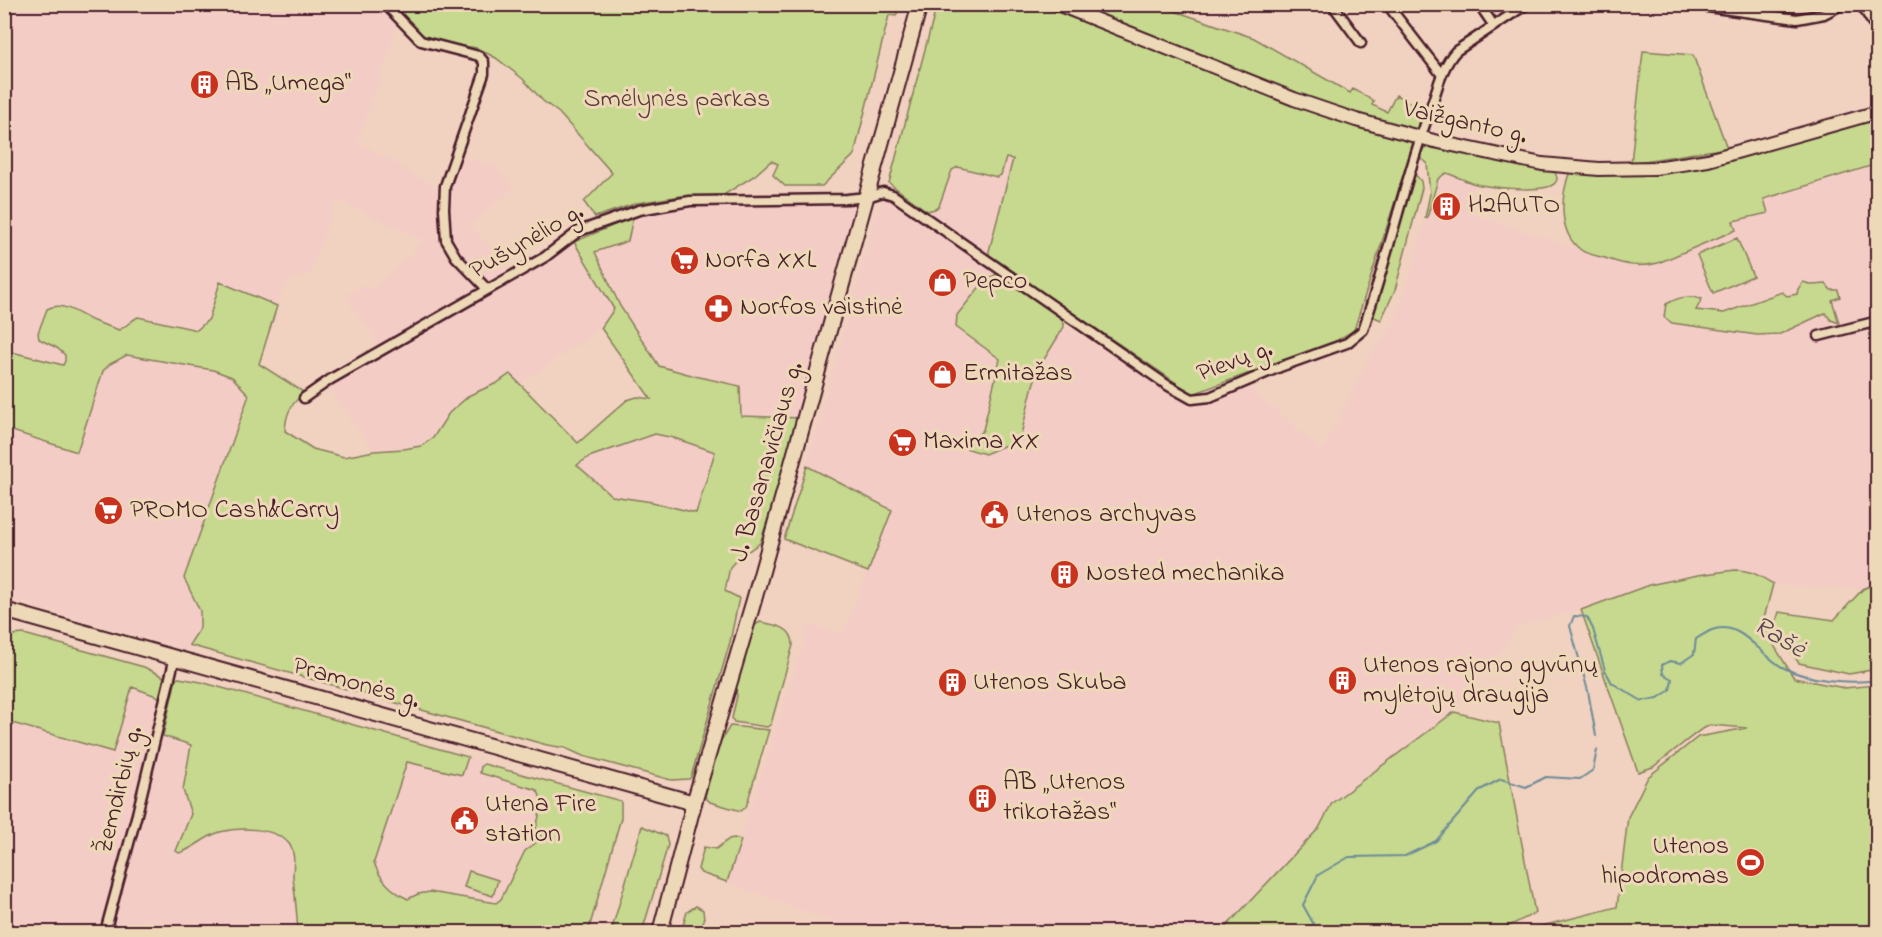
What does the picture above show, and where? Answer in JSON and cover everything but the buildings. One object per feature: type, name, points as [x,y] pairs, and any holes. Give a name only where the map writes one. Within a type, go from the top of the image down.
[{"type":"main road","name":"J. Basanavičiaus g.","points":[[660,933],[694,803],[734,672],[921,4]]},
{"type":"main road","name":"Vaižganto g.","points":[[1057,4],[1294,99],[1356,120],[1542,164],[1599,170],[1655,168],[1708,159],[1878,112]]},
{"type":"main road","name":"Pramonės g.","points":[[4,610],[694,803]]},
{"type":"street","points":[[385,4],[421,41],[478,56],[484,62],[484,74],[446,186],[444,209],[446,240],[456,257],[487,289]]},
{"type":"street","points":[[1332,4],[1361,43]]},
{"type":"street","points":[[1387,4],[1442,75]]},
{"type":"street","points":[[1479,4],[1494,26]]},
{"type":"street","points":[[1420,136],[1442,75],[1451,57],[1456,51],[1527,4]]},
{"type":"street","points":[[1685,4],[1797,18],[1824,14],[1843,4]]},
{"type":"street","points":[[1860,4],[1878,32]]},
{"type":"street","name":"Pievų g.","points":[[867,197],[883,192],[893,195],[1167,385],[1192,399],[1209,397],[1347,343],[1363,330],[1420,136]]},
{"type":"street","name":"Pušynėlio g.","points":[[304,398],[331,379],[545,257],[579,231],[639,210],[690,201],[777,201],[867,197]]},
{"type":"street","points":[[1819,336],[1878,321]]},
{"type":"street","name":"Žemdirbių g.","points":[[105,933],[175,657]]},
{"type":"shaded area","points":[[4,5],[390,5],[399,13],[390,48],[357,141],[437,188],[450,153],[495,166],[513,188],[470,225],[510,270],[569,231],[614,309],[601,328],[520,384],[510,374],[497,383],[470,395],[449,413],[433,438],[421,446],[374,451],[323,378],[379,344],[345,296],[360,286],[374,290],[425,241],[336,198],[310,273],[284,282],[277,306],[220,282],[209,319],[196,330],[138,317],[119,330],[66,307],[47,344],[57,348],[65,355],[62,365],[5,350]]},
{"type":"shaded area","points":[[1006,158],[1013,159],[989,250],[999,263],[957,315],[1000,359],[983,430],[965,448],[1033,385],[1040,366],[1064,327],[1189,401],[1202,402],[1214,399],[1247,386],[1323,451],[1372,353],[1393,325],[1438,179],[1446,173],[1474,183],[1475,216],[1636,267],[1736,229],[1732,221],[1768,213],[1764,199],[1877,164],[1877,583],[1863,589],[1773,584],[1748,570],[1735,570],[1698,575],[1610,599],[1581,610],[1519,625],[1454,712],[1332,803],[1319,828],[1221,932],[860,932],[727,882],[810,624],[843,635],[892,510],[807,466],[873,227],[889,183],[927,211],[939,206],[952,170],[958,167],[997,177],[1001,175]]},
{"type":"shaded area","points":[[843,203],[851,205],[856,213],[801,418],[741,416],[695,376],[659,366],[620,306],[595,252],[628,241],[633,217],[682,206]]},
{"type":"shaded area","points":[[127,355],[213,370],[232,377],[249,395],[185,578],[200,611],[200,628],[186,650],[5,598],[4,421],[77,452],[103,371],[110,364]]},
{"type":"shaded area","points":[[655,434],[715,452],[697,513],[652,502],[612,496],[577,465],[589,457]]},
{"type":"shaded area","points":[[132,686],[169,703],[163,736],[191,745],[183,790],[191,813],[186,851],[198,842],[220,832],[260,829],[283,839],[290,846],[294,857],[293,874],[298,932],[5,932],[4,721],[112,751]]},
{"type":"shaded area","points":[[468,757],[484,764],[481,766],[481,773],[537,790],[541,796],[541,806],[536,828],[542,838],[525,851],[501,899],[496,903],[418,894],[409,899],[398,895],[382,878],[374,862],[408,762],[462,775]]},
{"type":"green space","name":"Smėlynės parkas","points":[[394,5],[900,5],[896,16],[889,15],[854,155],[822,186],[785,186],[773,175],[778,164],[771,161],[754,176],[722,196],[681,196],[637,203],[595,217],[584,202],[612,173],[559,113],[543,101],[523,79],[496,58],[477,48],[438,42],[420,34]]},
{"type":"green space","points":[[937,5],[1157,5],[1254,38],[1350,93],[1353,89],[1374,101],[1372,105],[1387,112],[1396,95],[1424,110],[1354,330],[1338,340],[1193,394],[989,255],[1013,159],[1006,158],[1001,175],[997,177],[958,167],[952,170],[939,206],[927,211],[889,183]]},
{"type":"green space","points":[[1643,51],[1693,55],[1727,148],[1631,163]]},
{"type":"green space","points":[[1877,119],[1877,164],[1764,199],[1768,213],[1733,221],[1736,230],[1658,263],[1632,265],[1584,252],[1573,242],[1568,233],[1563,202],[1570,171],[1699,166]]},
{"type":"green space","points":[[1432,146],[1554,171],[1557,180],[1549,186],[1540,188],[1515,189],[1472,183],[1446,173],[1438,179],[1427,218],[1425,218],[1430,194],[1427,163],[1418,156],[1424,148]]},
{"type":"green space","points":[[1412,171],[1421,181],[1422,188],[1395,290],[1381,320],[1370,315]]},
{"type":"green space","points":[[633,217],[628,241],[595,252],[620,306],[659,366],[740,386],[741,416],[801,418],[760,543],[737,559],[730,567],[725,591],[739,598],[730,642],[689,779],[671,780],[583,756],[565,748],[547,745],[189,645],[200,628],[200,611],[184,578],[249,395],[232,377],[213,370],[127,355],[110,364],[103,371],[77,452],[9,430],[5,421],[4,350],[63,365],[65,361],[65,355],[57,348],[39,339],[38,333],[47,309],[60,306],[119,330],[138,317],[197,330],[209,319],[220,282],[277,306],[259,364],[305,393],[290,409],[285,431],[313,449],[344,457],[421,446],[433,438],[449,413],[470,395],[497,383],[510,374],[578,443],[627,400],[637,397],[651,399],[601,328],[614,309],[574,242]],"holes":[[[655,434],[715,452],[696,513],[652,502],[612,496],[577,465],[589,457]]]},
{"type":"green space","points":[[1737,238],[1753,276],[1713,293],[1697,255]]},
{"type":"green space","points":[[999,273],[1061,317],[1064,327],[1040,366],[1020,439],[985,454],[965,448],[983,430],[1000,359],[956,327],[957,315],[986,279]]},
{"type":"green space","points":[[1803,282],[1813,285],[1826,284],[1831,290],[1838,290],[1840,297],[1832,300],[1839,323],[1831,320],[1825,313],[1780,334],[1757,335],[1672,323],[1664,317],[1666,304],[1679,298],[1702,299],[1696,310],[1724,313],[1782,292],[1787,296],[1797,294]]},
{"type":"green space","points":[[807,466],[892,510],[868,572],[784,539]]},
{"type":"green space","points":[[1735,570],[1751,572],[1773,584],[1762,626],[1794,678],[1844,688],[1877,685],[1877,932],[1518,932],[1617,907],[1628,817],[1648,777],[1698,737],[1747,728],[1710,725],[1653,767],[1638,772],[1581,610],[1649,585]]},
{"type":"green space","points":[[1877,583],[1877,669],[1849,674],[1799,663],[1774,628],[1779,612],[1834,620],[1863,589]]},
{"type":"green space","points":[[760,622],[787,631],[793,645],[771,724],[767,727],[734,722],[732,718],[737,696],[735,684],[752,627]]},
{"type":"green space","points":[[5,632],[12,635],[24,634],[144,667],[164,677],[159,697],[132,687],[113,752],[5,721]]},
{"type":"green space","points":[[176,679],[201,682],[468,757],[462,775],[407,762],[374,862],[379,874],[387,884],[408,899],[430,892],[496,903],[501,899],[525,851],[542,838],[536,828],[541,804],[537,790],[480,773],[481,766],[484,764],[621,801],[621,818],[588,932],[298,932],[293,853],[290,845],[284,839],[257,830],[228,830],[215,834],[184,851],[179,853],[176,851],[191,814],[183,790],[191,745],[163,736]]},
{"type":"green space","points":[[1454,712],[1499,723],[1535,913],[1497,932],[1221,932],[1319,828],[1332,803]]},
{"type":"green space","points":[[730,726],[769,730],[746,807],[741,811],[710,802],[705,797],[717,747]]},
{"type":"green space","points":[[642,826],[666,836],[668,845],[642,932],[611,932]]},
{"type":"green space","points":[[734,838],[741,840],[727,882],[701,873],[698,869],[704,847],[716,849]]},
{"type":"green space","points":[[469,871],[498,880],[493,896],[464,887]]},
{"type":"green space","points":[[696,906],[703,910],[704,920],[701,932],[681,932],[687,912]]},
{"type":"waterway","name":"Rašė","points":[[1596,736],[1588,691],[1570,626],[1574,616],[1587,617],[1593,629],[1605,670],[1612,683],[1642,701],[1658,698],[1670,690],[1672,679],[1663,674],[1662,665],[1670,661],[1681,663],[1694,654],[1696,639],[1712,630],[1722,628],[1732,629],[1741,634],[1774,662],[1804,676],[1854,682],[1878,680]]},
{"type":"waterway","name":"Rašė","points":[[1318,932],[1303,905],[1318,875],[1349,857],[1405,856],[1436,841],[1480,790],[1501,779],[1526,787],[1546,777],[1580,779],[1593,770],[1597,750]]},
{"type":"place","name":"AB „Umega“","points":[[204,84]]},
{"type":"place","name":"H2AUTO","points":[[1447,206]]},
{"type":"place","name":"Norfa XXL","points":[[684,261]]},
{"type":"place","name":"Pepco","points":[[942,282]]},
{"type":"place","name":"Norfos vaistinė","points":[[719,308]]},
{"type":"place","name":"Ermitažas","points":[[942,374]]},
{"type":"place","name":"Maxima XX","points":[[902,442]]},
{"type":"place","name":"PROMO Cash&Carry","points":[[109,511]]},
{"type":"place","name":"Utenos archyvas","points":[[995,515]]},
{"type":"place","name":"Nosted mechanika","points":[[1065,574]]},
{"type":"place","name":"Utenos rajono gyvūnų mylėtojų draugija","points":[[1342,681]]},
{"type":"place","name":"Utenos Skuba","points":[[952,683]]},
{"type":"place","name":"AB „Utenos trikotažas“","points":[[982,798]]},
{"type":"place","name":"Utena Fire station","points":[[464,820]]},
{"type":"place","name":"Utenos hipodromas","points":[[1750,862]]}]
